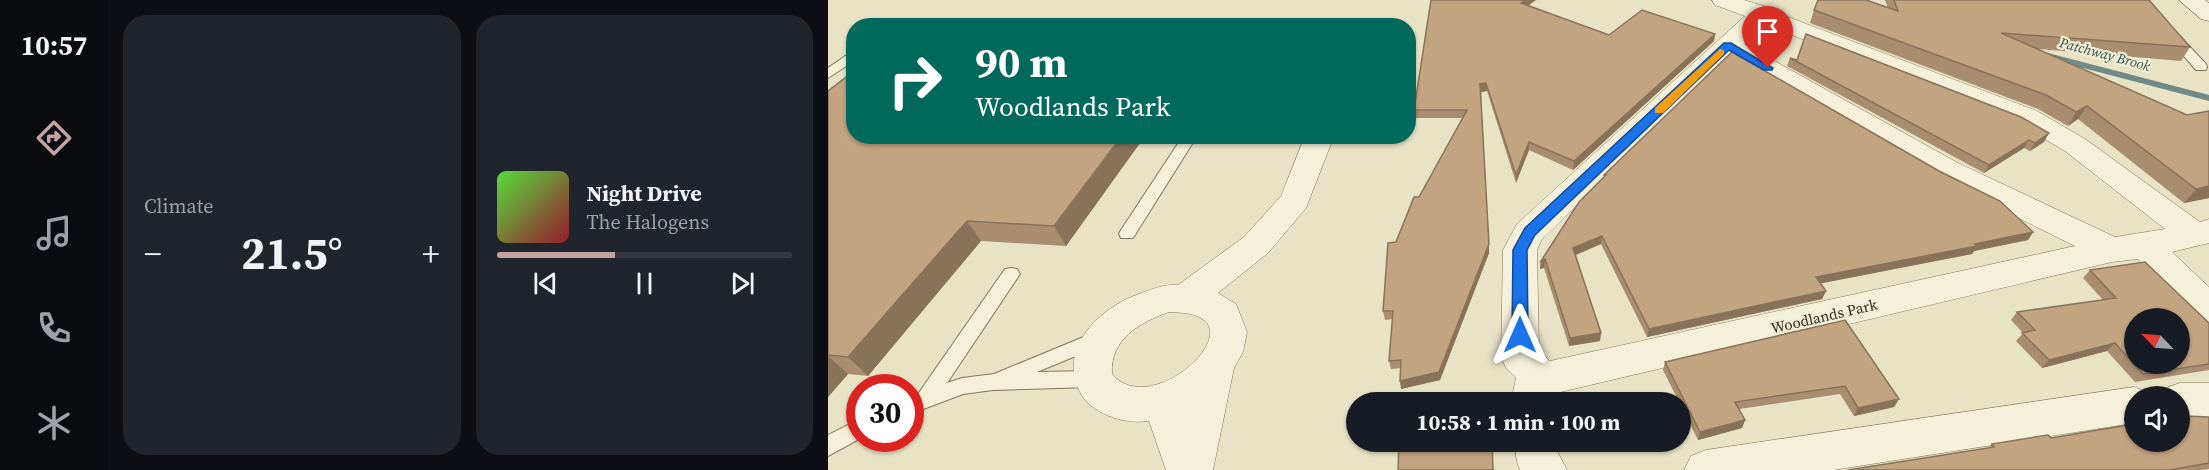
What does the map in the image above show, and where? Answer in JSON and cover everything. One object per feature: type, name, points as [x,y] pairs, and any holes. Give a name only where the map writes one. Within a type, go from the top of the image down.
[{"type":"street","name":"Woodlands Park","points":[[1723,0],[1762,13],[2027,117],[2075,145],[2202,233]]},
{"type":"street","points":[[2190,0],[2209,14]]},
{"type":"street","name":"Woodlands Park","points":[[1762,13],[1529,232],[1520,250],[1520,357],[1534,388],[1550,378],[2202,233]]},
{"type":"street","points":[[1728,45],[1947,170],[2128,248],[2209,309]]},
{"type":"street","points":[[1204,305],[1295,200],[1317,144]]},
{"type":"street","points":[[1169,298],[1204,305],[1228,324],[1229,338],[1225,353],[1215,368],[1201,382],[1162,401],[1138,405],[1117,402],[1100,393],[1092,379],[1090,366],[1101,338],[1131,312],[1169,298]]},
{"type":"street","points":[[1189,470],[1215,368]]},
{"type":"street","points":[[2190,400],[2209,400]]},
{"type":"street","points":[[1162,401],[1189,470]]},
{"type":"street","points":[[1706,470],[2124,407]]},
{"type":"street","points":[[1537,452],[1538,462],[1545,470]]},
{"type":"lane","points":[[2163,25],[2202,67]]},
{"type":"lane","points":[[828,74],[846,60]]},
{"type":"lane","points":[[1127,234],[1185,144]]},
{"type":"lane","points":[[924,394],[1011,274]]},
{"type":"lane","points":[[993,382],[1101,338]]},
{"type":"lane","points":[[924,400],[962,386],[993,382],[1092,379]]},
{"type":"lane","points":[[828,446],[846,436]]},
{"type":"building","points":[[1431,0],[1525,0],[1521,3],[1609,35],[1642,10],[1715,34],[1574,161],[1529,142],[1516,175],[1486,83],[1480,84],[1489,244],[1439,372],[1400,381],[1401,360],[1389,361],[1393,311],[1383,311],[1388,243],[1396,242],[1414,197],[1419,197],[1467,110],[1416,110]]},
{"type":"building","points":[[1818,0],[1866,0],[1898,11],[1894,0],[2149,0],[2190,47],[2001,33],[2187,115],[2209,111],[2209,186],[2196,189],[2087,106],[2076,112],[2046,95],[1814,10]]},
{"type":"building","points":[[1806,34],[2021,117],[2049,133],[2035,143],[2029,140],[1989,165],[1790,58],[1797,60]]},
{"type":"building","points":[[1732,52],[1939,171],[2000,201],[2033,232],[1975,244],[1977,246],[1816,277],[1826,291],[1649,329],[1602,236],[1573,248],[1601,333],[1570,338],[1545,259],[1541,261],[1579,202]]},
{"type":"building","points":[[846,77],[846,144],[1116,144],[1054,226],[967,221],[848,357],[828,355],[828,91]]},
{"type":"building","points":[[2145,262],[2209,323],[2209,364],[2190,367],[2190,308],[2124,308],[2124,353],[2115,343],[2049,360],[2022,333],[2035,330],[2017,312],[2116,298],[2090,270]]},
{"type":"building","points":[[1845,320],[1899,399],[1858,408],[1845,386],[1735,402],[1745,420],[1700,432],[1691,414],[1691,392],[1680,392],[1665,362]]},
{"type":"building","points":[[2190,416],[2209,417],[2209,463],[2170,470],[1848,470],[1994,447],[1992,444],[2048,435],[2051,438],[2124,426],[2124,452],[2190,452]]},
{"type":"building","points":[[1399,452],[1492,452],[1493,470],[1398,470]]},
{"type":"waterway","name":"Patchway Brook","points":[[2048,56],[2209,98]]},
{"type":"slow traffic","points":[[1659,110],[1720,52]]},
{"type":"route","points":[[1520,335],[1520,250],[1529,232],[1728,45],[1768,68]]}]
